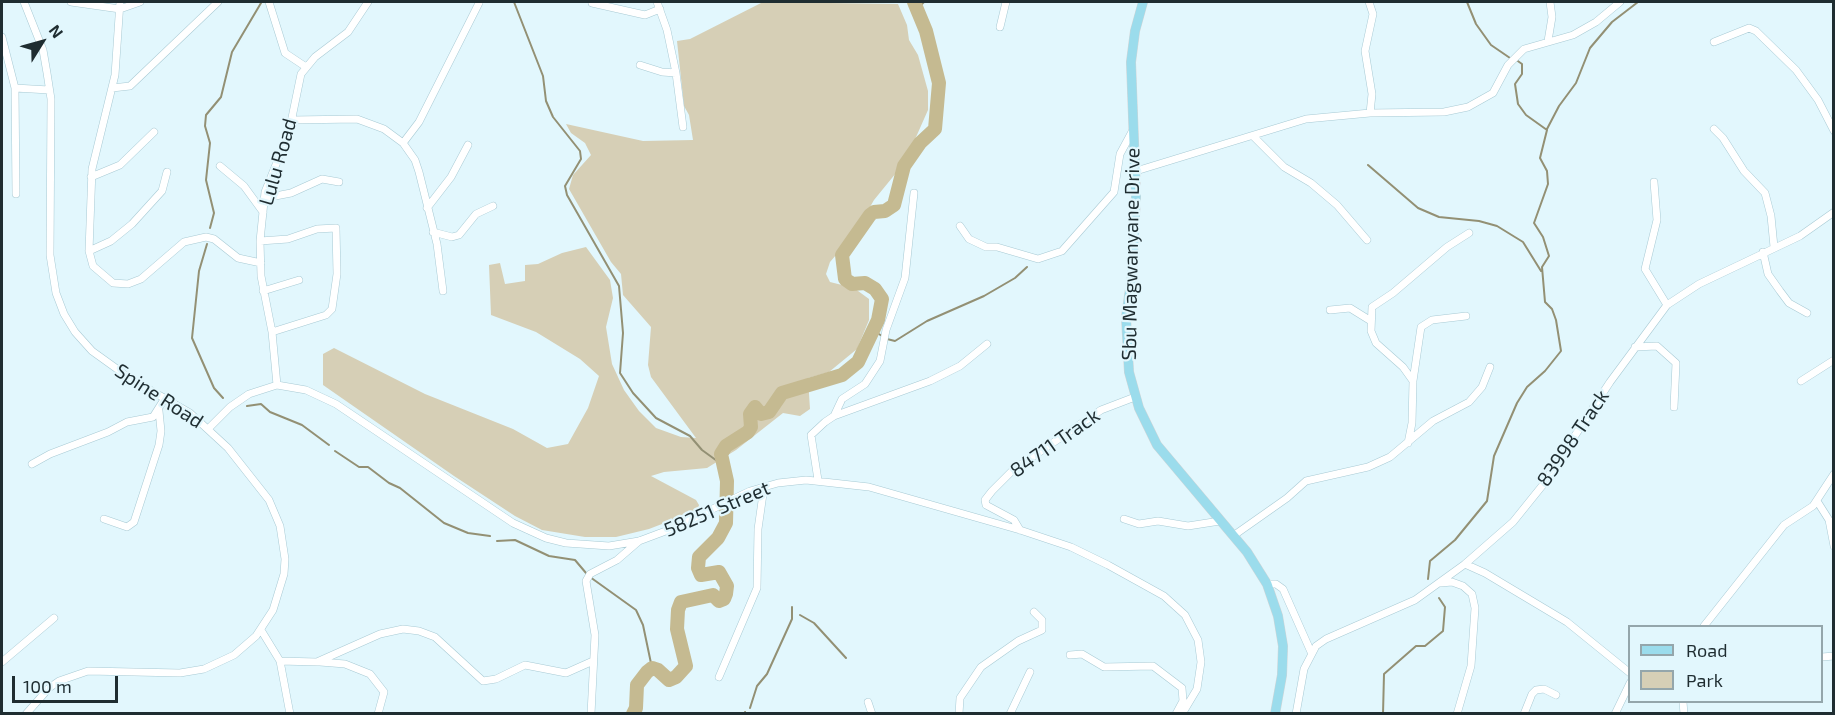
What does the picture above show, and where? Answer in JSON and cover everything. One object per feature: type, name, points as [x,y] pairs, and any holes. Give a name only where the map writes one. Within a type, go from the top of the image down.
[{"type":"main road","name":"Sbu Magwanyane Drive","points":[[1143,2],[1135,31],[1131,62],[1136,171],[1132,275],[1125,335],[1129,372],[1135,396],[1157,445],[1253,560],[1267,584],[1278,616],[1283,646],[1282,675],[1275,714]]},
{"type":"street","name":"Spine Road","points":[[24,2],[43,50],[49,90],[50,255],[56,293],[75,332],[92,351],[130,379],[165,398],[209,428],[259,486],[280,526],[284,574],[273,610],[261,630],[234,655],[192,672],[88,671],[59,681],[40,695],[26,714]]},
{"type":"street","points":[[71,2],[120,5],[140,2]]},
{"type":"street","points":[[112,88],[130,86],[218,2]]},
{"type":"street","points":[[269,2],[285,53],[306,67]]},
{"type":"street","points":[[1000,27],[1006,2]]},
{"type":"street","points":[[1369,2],[1373,14],[1365,51],[1372,94],[1370,113]]},
{"type":"street","points":[[1548,41],[1552,17],[1550,2]]},
{"type":"street","points":[[1136,171],[1254,137],[1306,119],[1370,113],[1433,113],[1468,107],[1493,93],[1517,54],[1548,41],[1568,38],[1587,28],[1620,2]]},
{"type":"street","name":"Lulu Road","points":[[277,385],[272,332],[263,291],[261,263],[260,241],[265,198],[292,120],[295,93],[306,67],[322,51],[348,33],[364,3]]},
{"type":"street","points":[[403,143],[418,123],[479,3]]},
{"type":"street","points":[[592,3],[645,15],[659,5],[676,73],[682,127]]},
{"type":"street","points":[[120,5],[112,88],[97,140],[91,177],[89,252],[93,266],[98,273],[120,284],[141,279],[184,242],[199,237],[214,239],[238,258],[261,263]]},
{"type":"street","points":[[1714,42],[1749,28],[1756,31],[1796,70],[1812,92],[1833,131]]},
{"type":"street","points":[[2,37],[15,88],[16,194]]},
{"type":"street","points":[[640,65],[662,72],[676,73]]},
{"type":"street","points":[[15,88],[49,90]]},
{"type":"street","points":[[292,120],[357,120],[384,129],[403,143],[415,160],[434,232],[443,291]]},
{"type":"street","points":[[1714,129],[1723,138],[1744,171],[1767,197],[1774,247]]},
{"type":"street","points":[[960,226],[969,238],[986,247],[997,247],[1038,259],[1062,251],[1114,192],[1120,154],[1133,130]]},
{"type":"street","points":[[91,177],[120,165],[154,132]]},
{"type":"street","points":[[1254,137],[1284,167],[1311,183],[1337,205],[1367,240]]},
{"type":"street","points":[[427,208],[451,177],[468,145]]},
{"type":"street","points":[[220,166],[244,186],[263,212]]},
{"type":"street","points":[[89,252],[111,241],[132,224],[162,191],[166,172]]},
{"type":"street","points":[[265,198],[291,193],[322,179],[339,183]]},
{"type":"street","points":[[1654,182],[1657,220],[1645,268],[1667,305]]},
{"type":"street","points":[[834,416],[842,399],[865,384],[880,362],[886,330],[905,278],[914,193]]},
{"type":"street","points":[[434,232],[452,237],[459,236],[476,214],[493,206]]},
{"type":"street","name":"83998 Track","points":[[1310,655],[1326,639],[1415,600],[1441,583],[1497,538],[1525,509],[1635,347],[1667,305],[1699,284],[1814,228],[1833,213]]},
{"type":"street","points":[[260,241],[288,239],[317,229],[336,228],[337,274],[332,309],[326,315],[272,332]]},
{"type":"street","points":[[1413,381],[1403,367],[1380,349],[1371,331],[1370,315],[1374,304],[1393,294],[1448,247],[1469,233]]},
{"type":"street","points":[[1763,252],[1768,274],[1780,291],[1789,303],[1807,313]]},
{"type":"street","points":[[263,291],[298,280]]},
{"type":"street","points":[[1330,310],[1350,308],[1371,321]]},
{"type":"street","points":[[1408,443],[1412,423],[1413,381],[1421,327],[1432,320],[1466,316]]},
{"type":"street","points":[[818,480],[811,435],[834,416],[930,381],[960,366],[987,345]]},
{"type":"street","points":[[1635,347],[1657,346],[1676,363],[1674,407]]},
{"type":"street","points":[[1801,381],[1833,360]]},
{"type":"street","points":[[1233,536],[1287,498],[1306,481],[1378,464],[1433,422],[1469,402],[1482,387],[1490,367]]},
{"type":"street","points":[[209,428],[239,399],[277,385]]},
{"type":"street","name":"58251 Street","points":[[277,385],[290,386],[321,395],[530,532],[556,541],[609,546],[639,541],[764,487],[818,480],[870,487],[1020,530],[1071,548],[1108,565],[1164,596],[1185,615],[1195,633],[1201,662],[1197,689],[1182,714]]},
{"type":"street","name":"84711 Track","points":[[1020,530],[1014,520],[985,503],[992,491],[1013,470],[1105,408],[1135,396]]},
{"type":"street","points":[[32,464],[50,454],[108,432],[127,422],[153,417],[159,411],[165,398]]},
{"type":"street","points":[[104,519],[127,527],[134,522],[159,445],[161,431],[159,411]]},
{"type":"street","points":[[1706,625],[1784,525],[1809,509],[1833,474]]},
{"type":"street","points":[[719,677],[757,588],[758,529],[764,487]]},
{"type":"street","points":[[1816,501],[1829,520],[1833,546]]},
{"type":"street","points":[[1124,519],[1139,524],[1158,521],[1188,526],[1220,521]]},
{"type":"street","points":[[591,714],[595,635],[587,596],[587,577],[617,560],[639,541]]},
{"type":"street","points":[[1465,564],[1485,573],[1567,622],[1628,672]]},
{"type":"street","points":[[1441,583],[1452,582],[1463,586],[1474,600],[1472,661],[1456,714]]},
{"type":"street","points":[[1267,584],[1276,584],[1283,589],[1310,655],[1296,714]]},
{"type":"street","points":[[959,714],[960,698],[981,667],[1012,644],[1042,630],[1042,620],[1034,612]]},
{"type":"street","points":[[2,662],[54,618]]},
{"type":"street","points":[[261,630],[280,661],[286,681],[290,714]]},
{"type":"street","points":[[317,662],[380,634],[412,630],[427,633],[444,644],[483,681],[496,680],[525,665],[556,673],[574,671],[592,662]]},
{"type":"street","points":[[1070,655],[1082,654],[1104,667],[1149,665],[1158,669],[1180,685],[1184,693],[1183,701],[1176,714]]},
{"type":"street","points":[[280,661],[345,664],[369,674],[384,692],[378,714]]},
{"type":"street","points":[[1010,714],[1030,672]]},
{"type":"street","points":[[1615,714],[1628,685]]},
{"type":"street","points":[[1524,714],[1536,690],[1544,689],[1556,695]]},
{"type":"street","points":[[868,702],[872,714]]},
{"type":"green space","points":[[763,2],[898,4],[907,25],[909,40],[918,55],[928,91],[928,110],[905,162],[874,200],[855,233],[830,262],[826,274],[830,282],[854,288],[869,299],[869,320],[857,349],[829,372],[808,378],[810,409],[800,416],[783,413],[736,450],[707,468],[664,472],[651,476],[696,500],[699,505],[698,510],[649,529],[616,537],[585,537],[542,530],[515,516],[454,476],[323,385],[323,354],[334,348],[425,394],[513,429],[547,448],[568,444],[588,408],[599,376],[580,359],[536,332],[491,315],[489,265],[500,263],[505,284],[525,281],[525,265],[538,264],[562,253],[586,247],[610,280],[613,298],[606,327],[612,364],[624,390],[639,411],[656,428],[681,437],[696,438],[651,377],[648,365],[651,327],[623,295],[621,274],[611,262],[569,189],[573,175],[591,155],[585,143],[571,133],[566,124],[643,141],[693,140],[689,115],[684,106],[677,41],[690,39]]},
{"type":"waterway","points":[[514,2],[543,76],[546,101],[553,117],[580,151],[581,159],[565,186],[567,195],[619,286],[623,333],[620,373],[633,393],[656,418],[690,436],[702,450],[724,466]]},
{"type":"waterway","points":[[633,714],[636,708],[637,685],[647,672],[652,668],[658,670],[669,680],[676,677],[686,666],[677,629],[681,602],[713,595],[719,601],[724,599],[726,594],[727,586],[719,572],[701,575],[698,568],[699,557],[718,538],[726,523],[727,481],[721,454],[726,446],[748,432],[751,427],[750,414],[755,407],[761,414],[769,412],[782,393],[842,375],[858,362],[878,320],[882,299],[875,289],[865,283],[852,284],[845,279],[842,255],[870,215],[874,212],[885,211],[894,205],[904,166],[920,143],[935,129],[939,83],[926,31],[914,2]]},
{"type":"waterway","points":[[916,10],[924,2]]},
{"type":"waterway","points":[[1467,2],[1476,24],[1491,45],[1510,58]]},
{"type":"waterway","points":[[1547,129],[1559,106],[1576,83],[1590,48],[1612,22],[1638,2]]},
{"type":"waterway","points":[[210,228],[214,213],[206,180],[210,143],[205,126],[206,115],[221,97],[232,52],[261,3]]},
{"type":"waterway","points":[[1428,579],[1430,561],[1455,540],[1487,501],[1494,456],[1517,403],[1527,387],[1545,371],[1561,351],[1556,320],[1552,309],[1545,302],[1542,267],[1549,256],[1543,237],[1534,223],[1548,184],[1547,171],[1540,158],[1547,130],[1526,115],[1518,104],[1515,84],[1522,74],[1522,64],[1515,59]]},
{"type":"waterway","points":[[1368,165],[1418,208],[1439,217],[1479,221],[1497,226],[1523,242],[1541,271]]},
{"type":"waterway","points":[[207,244],[199,271],[192,338],[214,388],[223,398]]},
{"type":"waterway","points":[[887,339],[895,341],[927,321],[984,296],[1015,278],[1027,267]]},
{"type":"waterway","points":[[871,329],[882,336]]},
{"type":"waterway","points":[[247,406],[261,404],[270,412],[302,425],[329,445]]},
{"type":"waterway","points":[[335,451],[359,467],[368,467],[389,483],[400,488],[444,523],[468,533],[490,536]]},
{"type":"waterway","points":[[497,541],[515,540],[549,556],[575,560],[586,573]]},
{"type":"waterway","points":[[590,577],[636,610],[643,625],[652,668]]},
{"type":"waterway","points":[[1383,714],[1384,674],[1416,646],[1425,646],[1443,631],[1445,607],[1439,598]]},
{"type":"waterway","points":[[750,708],[757,686],[767,674],[792,619],[792,607]]},
{"type":"waterway","points":[[800,615],[814,623],[846,658]]}]
